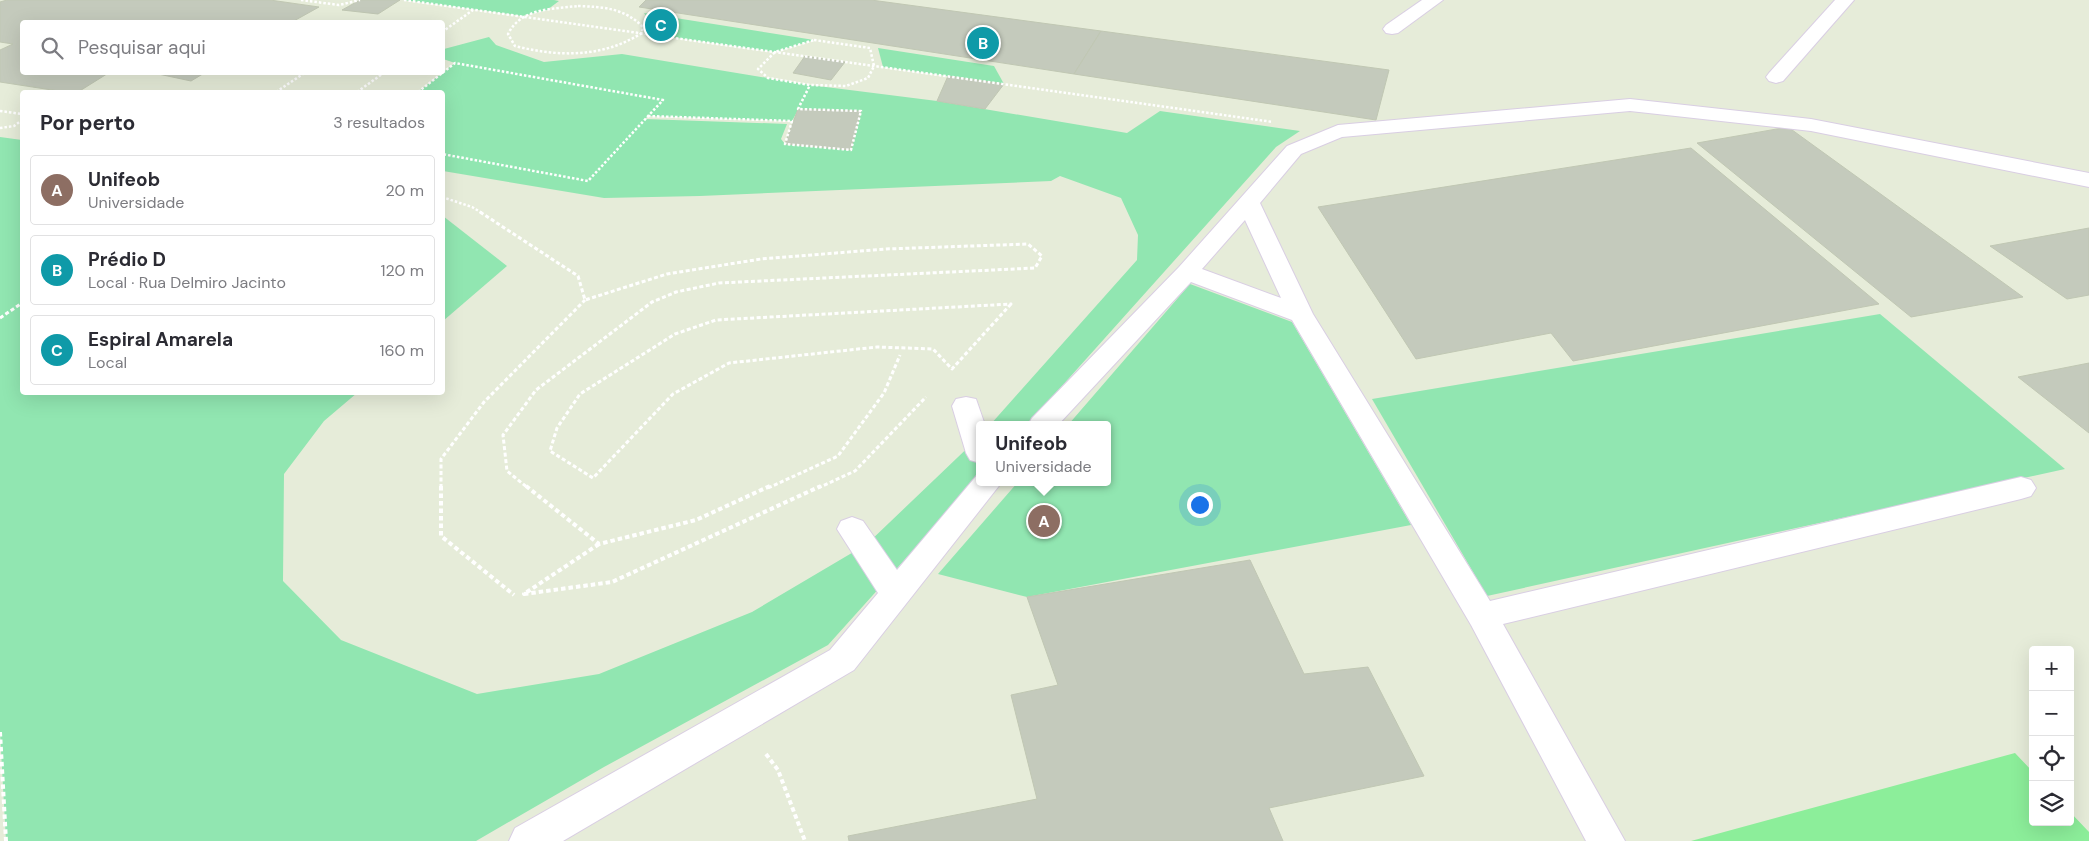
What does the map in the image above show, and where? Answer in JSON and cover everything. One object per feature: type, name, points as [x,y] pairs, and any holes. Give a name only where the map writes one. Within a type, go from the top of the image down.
[{"type":"street","points":[[1392,29],[1434,0]]},
{"type":"street","points":[[1776,77],[1845,0]]},
{"type":"street","points":[[1046,421],[1187,272],[1294,150],[1338,131],[1630,105],[1811,125],[2089,180]]},
{"type":"street","points":[[1248,202],[1301,314],[1482,616],[1606,841]]},
{"type":"street","points":[[1187,272],[1301,314]]},
{"type":"street","points":[[966,406],[976,440]]},
{"type":"street","points":[[528,841],[842,660],[985,486]]},
{"type":"street","points":[[1482,616],[2021,488]]},
{"type":"street","points":[[852,528],[896,594]]},
{"type":"path","points":[[300,0],[338,6],[360,0]]},
{"type":"path","points":[[404,0],[1338,131]]},
{"type":"path","points":[[578,6],[614,8],[633,16],[643,27],[642,33],[631,42],[608,50],[572,55],[534,52],[515,46],[508,34],[511,24],[522,16],[546,10],[578,6]]},
{"type":"path","points":[[445,30],[474,10]]},
{"type":"path","points":[[814,40],[870,48],[874,66],[868,78],[846,86],[810,85],[768,78],[758,68],[775,52],[814,40]]},
{"type":"path","points":[[445,71],[455,63],[663,100],[588,181],[445,155]]},
{"type":"path","points":[[279,90],[302,75]]},
{"type":"path","points":[[360,90],[381,75]]},
{"type":"path","points":[[421,90],[440,75]]},
{"type":"path","points":[[648,116],[792,122],[785,144],[851,150],[861,111],[798,110],[810,85]]},
{"type":"path","points":[[0,111],[20,114]]},
{"type":"path","points":[[0,128],[14,126],[20,122]]},
{"type":"path","points":[[445,198],[472,207],[578,276],[585,300]]},
{"type":"path","points":[[514,595],[441,536],[441,459],[484,402],[585,300],[627,285],[678,272],[764,260],[892,250],[1011,244],[1028,244],[1042,256],[1035,268],[719,283],[676,292],[652,302],[536,390],[503,434],[506,471],[599,544]]},
{"type":"path","points":[[0,318],[20,304]]},
{"type":"path","points":[[946,376],[1011,304],[716,320],[675,334],[580,394],[557,428],[550,451],[593,478],[673,394],[730,363],[886,348],[933,349],[952,369]]},
{"type":"path","points":[[900,355],[884,393],[838,456],[696,520],[599,544],[524,594],[612,582],[855,471],[933,390]]},
{"type":"path","points":[[738,720],[778,770],[805,841]]},
{"type":"path","points":[[0,732],[6,841]]},
{"type":"green space","points":[[404,0],[559,1],[547,10],[522,16]]},
{"type":"green space","points":[[644,13],[814,40],[775,52],[650,34],[652,24]]},
{"type":"green space","points":[[489,37],[496,45],[544,62],[622,54],[810,85],[937,101],[1127,133],[1160,111],[1300,131],[1276,147],[1031,421],[994,421],[1137,260],[1138,235],[1121,198],[1060,176],[1051,181],[700,196],[604,198],[445,171],[445,90],[421,90],[440,75],[445,75],[445,71],[455,63],[445,60],[445,49]],"holes":[[[798,110],[861,111],[851,150],[785,144],[781,139],[787,124],[645,119],[648,116],[792,121]]]},
{"type":"green space","points":[[878,48],[994,66],[1004,84],[883,67]]},
{"type":"green space","points":[[0,137],[20,140],[20,395],[355,395],[324,421],[284,474],[283,581],[341,640],[477,694],[599,674],[752,612],[867,544],[976,440],[976,480],[828,645],[604,767],[476,841],[6,841],[0,732]]},
{"type":"green space","points":[[445,218],[507,266],[445,319]]},
{"type":"green space","points":[[1190,284],[1292,322],[1411,525],[1027,597],[938,574],[1015,486],[1111,486],[1111,421],[1071,421]]},
{"type":"green space","points":[[1880,314],[2065,469],[1487,596],[1372,399]]},
{"type":"green space","points":[[2015,753],[2029,768],[2029,826],[2074,826],[2074,816],[2089,832],[2089,841],[1691,841]]},
{"type":"building","points":[[7,0],[270,0],[319,7],[296,20],[20,20],[20,75],[105,75],[81,90],[52,90],[0,82],[0,50],[13,44],[0,42],[0,2]]},
{"type":"building","points":[[360,0],[400,0],[378,14],[342,10]]},
{"type":"building","points":[[646,0],[871,0],[1101,31],[1074,74],[639,7]]},
{"type":"building","points":[[1101,31],[1389,70],[1376,120],[1074,74]]},
{"type":"building","points":[[805,56],[845,62],[831,80],[793,73]]},
{"type":"building","points":[[163,75],[201,75],[191,81]]},
{"type":"building","points":[[948,76],[1004,84],[985,109],[937,101]]},
{"type":"building","points":[[798,109],[861,111],[851,150],[785,144]]},
{"type":"building","points":[[1788,127],[2023,297],[1911,317],[1697,143]]},
{"type":"building","points":[[1691,148],[1879,304],[1573,361],[1551,333],[1416,359],[1318,207]]},
{"type":"building","points":[[2089,228],[2089,295],[2067,299],[1990,246]]},
{"type":"building","points":[[2089,363],[2089,433],[2018,377]]},
{"type":"building","points":[[1250,560],[1304,674],[1368,667],[1424,776],[1269,808],[1283,841],[849,841],[848,836],[1037,799],[1011,695],[1058,685],[1027,597]]},
{"type":"place","name":"Espiral Amarela","points":[[661,25]]},
{"type":"place","name":"Prédio D","points":[[983,43]]},
{"type":"place","name":"Unifeob","points":[[1044,521]]}]
